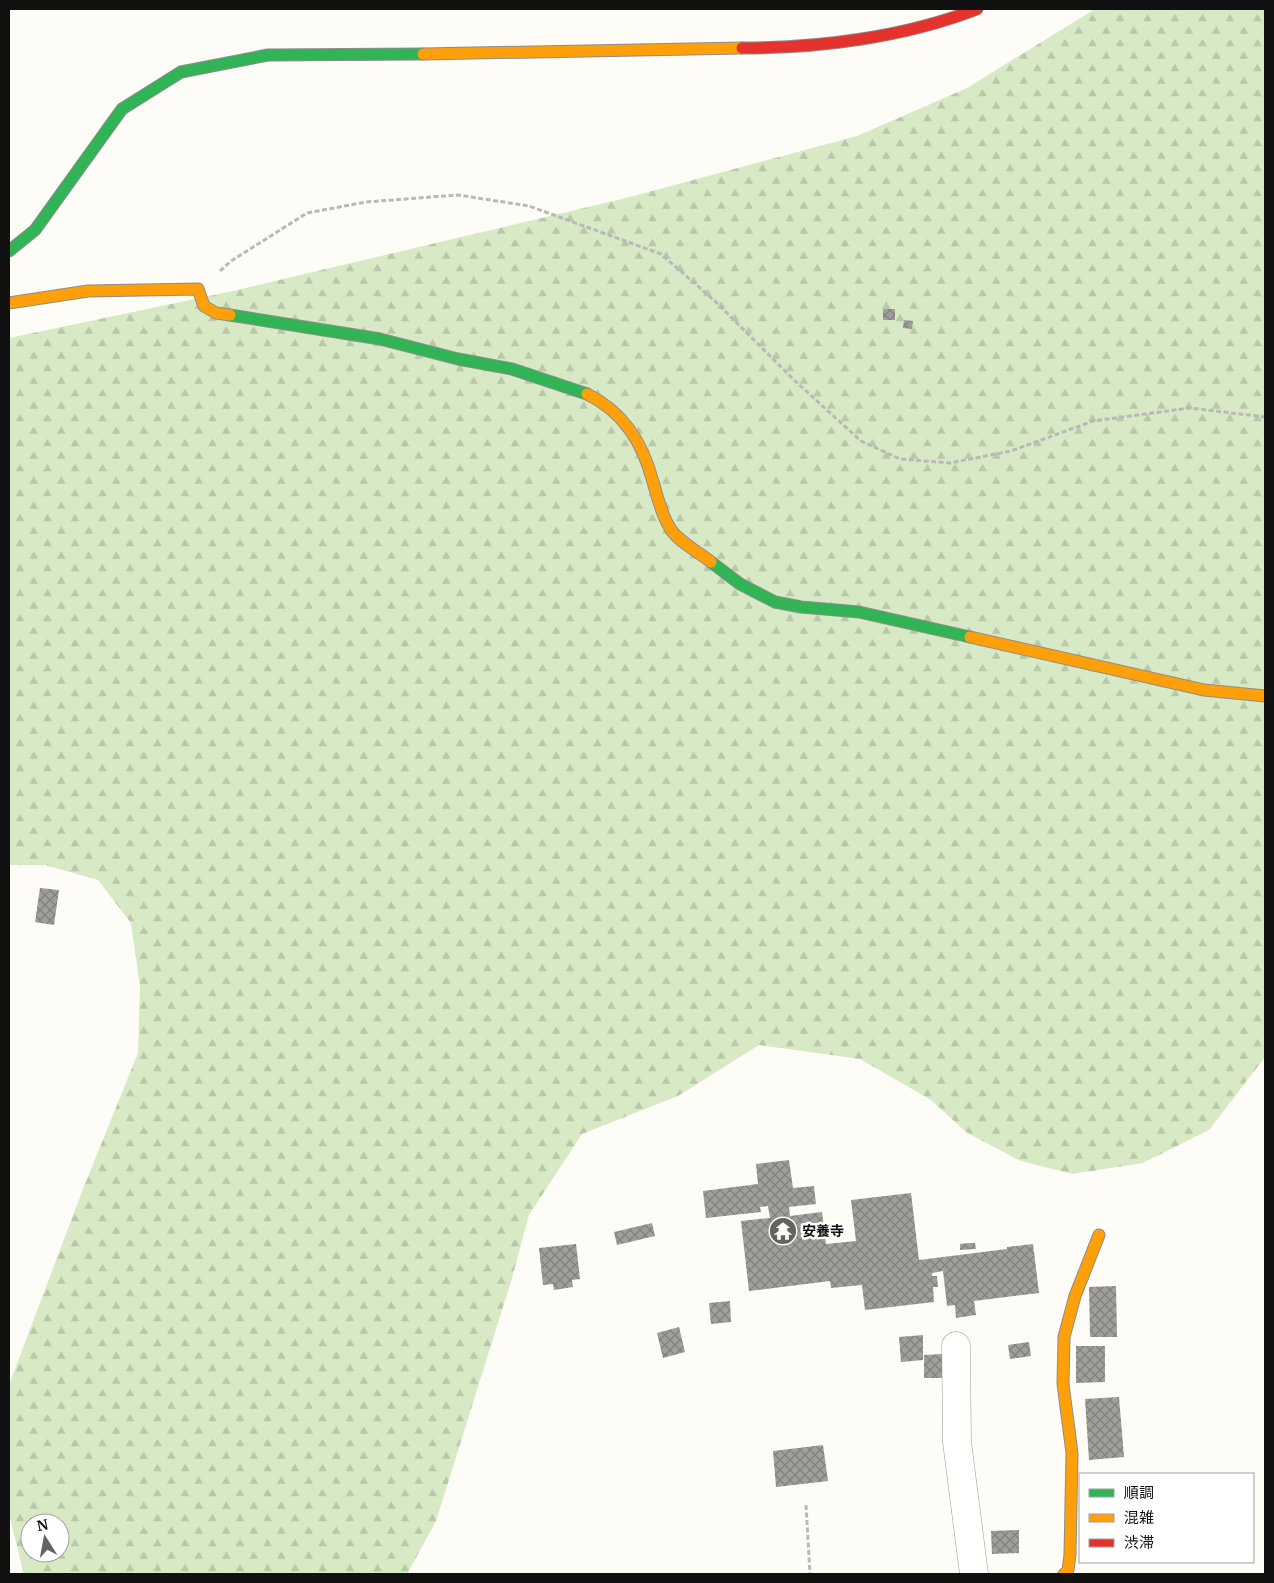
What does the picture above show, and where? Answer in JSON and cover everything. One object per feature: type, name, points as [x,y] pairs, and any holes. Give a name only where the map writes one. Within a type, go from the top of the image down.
[{"type":"street","points":[[9,251],[35,230],[122,109],[181,72],[268,55],[551,53],[705,48],[773,48],[819,45],[939,24],[977,9]]},
{"type":"street","points":[[9,303],[88,291],[198,290],[204,306],[216,313],[380,339],[458,359],[512,369],[584,392],[604,402],[638,440],[648,462],[663,516],[671,531],[740,584],[775,602],[801,607],[859,612],[1204,690],[1265,696]]},
{"type":"street","points":[[1064,1574],[1068,1570],[1070,1555],[1072,1453],[1063,1384],[1064,1337],[1076,1296],[1098,1235]]},
{"type":"street","points":[[956,1346],[957,1442],[974,1574]]},
{"type":"path","points":[[198,290],[231,261],[307,213],[366,202],[458,195],[529,206],[661,254],[716,302],[794,380],[861,441],[900,459],[950,463],[1011,451],[1094,421],[1190,408],[1265,417]]},
{"type":"path","points":[[806,1504],[810,1574]]},
{"type":"green space","points":[[1095,9],[1265,9],[1265,1057],[1209,1130],[1143,1163],[1072,1174],[1018,1160],[966,1132],[931,1100],[860,1059],[759,1045],[678,1096],[582,1134],[529,1215],[512,1278],[436,1521],[407,1574],[24,1574],[21,1563],[70,1563],[70,1513],[20,1513],[20,1558],[9,1514],[9,1385],[83,1189],[138,1053],[140,987],[131,923],[98,880],[45,865],[9,865],[9,338],[233,291],[626,198],[857,136],[967,88]]},
{"type":"building","points":[[883,309],[895,309],[895,320],[883,320]]},
{"type":"building","points":[[904,320],[913,321],[912,329],[903,328]]},
{"type":"building","points":[[40,888],[59,890],[54,925],[35,922]]},
{"type":"building","name":"安養寺","points":[[789,1160],[793,1188],[814,1186],[816,1204],[789,1207],[790,1216],[822,1212],[826,1244],[856,1241],[851,1200],[911,1193],[919,1260],[1033,1244],[1039,1293],[974,1301],[976,1315],[956,1318],[955,1305],[947,1306],[943,1271],[932,1273],[932,1276],[937,1276],[938,1287],[933,1287],[934,1302],[865,1310],[862,1285],[831,1288],[830,1281],[749,1291],[741,1221],[770,1218],[768,1206],[760,1207],[761,1212],[706,1218],[703,1191],[758,1184],[756,1164]]},
{"type":"building","points":[[652,1223],[655,1236],[617,1245],[614,1232]]},
{"type":"building","points":[[975,1243],[976,1249],[960,1250],[960,1244]]},
{"type":"building","points":[[576,1244],[580,1279],[572,1280],[573,1287],[554,1290],[553,1284],[543,1285],[539,1248]]},
{"type":"building","points":[[1116,1286],[1117,1337],[1090,1337],[1089,1287]]},
{"type":"building","points":[[730,1301],[731,1322],[711,1324],[709,1303]]},
{"type":"building","points":[[679,1327],[685,1352],[663,1358],[657,1333]]},
{"type":"building","points":[[923,1335],[923,1360],[901,1362],[899,1337]]},
{"type":"building","points":[[1029,1342],[1031,1356],[1010,1359],[1008,1345]]},
{"type":"building","points":[[1076,1346],[1105,1346],[1105,1382],[1076,1383]]},
{"type":"building","points":[[942,1354],[943,1378],[924,1378],[924,1355]]},
{"type":"building","points":[[1119,1397],[1124,1457],[1089,1460],[1085,1399]]},
{"type":"building","points":[[823,1445],[828,1481],[776,1487],[773,1451]]},
{"type":"building","points":[[1019,1530],[1019,1553],[992,1554],[991,1531]]},
{"type":"traffic: fast","points":[[9,251],[35,230],[122,109],[181,72],[268,55],[423,54]]},
{"type":"traffic: fast","points":[[230,315],[380,339],[458,359],[512,369],[587,394]]},
{"type":"traffic: fast","points":[[711,562],[740,584],[775,602],[801,607],[859,612],[970,637]]},
{"type":"traffic: slow","points":[[423,54],[742,48]]},
{"type":"traffic: slow","points":[[9,303],[88,291],[198,289],[204,306],[216,313],[230,315]]},
{"type":"traffic: slow","points":[[587,394],[612,410],[630,430],[644,454],[662,512],[673,533],[711,562]]},
{"type":"traffic: slow","points":[[970,637],[1204,690],[1265,696]]},
{"type":"traffic: slow","points":[[1064,1574],[1068,1570],[1070,1555],[1072,1453],[1063,1384],[1064,1337],[1075,1296],[1099,1235]]},
{"type":"traffic: jam","points":[[742,48],[801,46],[862,39],[921,27],[977,9]]},
{"type":"place","name":"安養寺","points":[[783,1231]]}]
